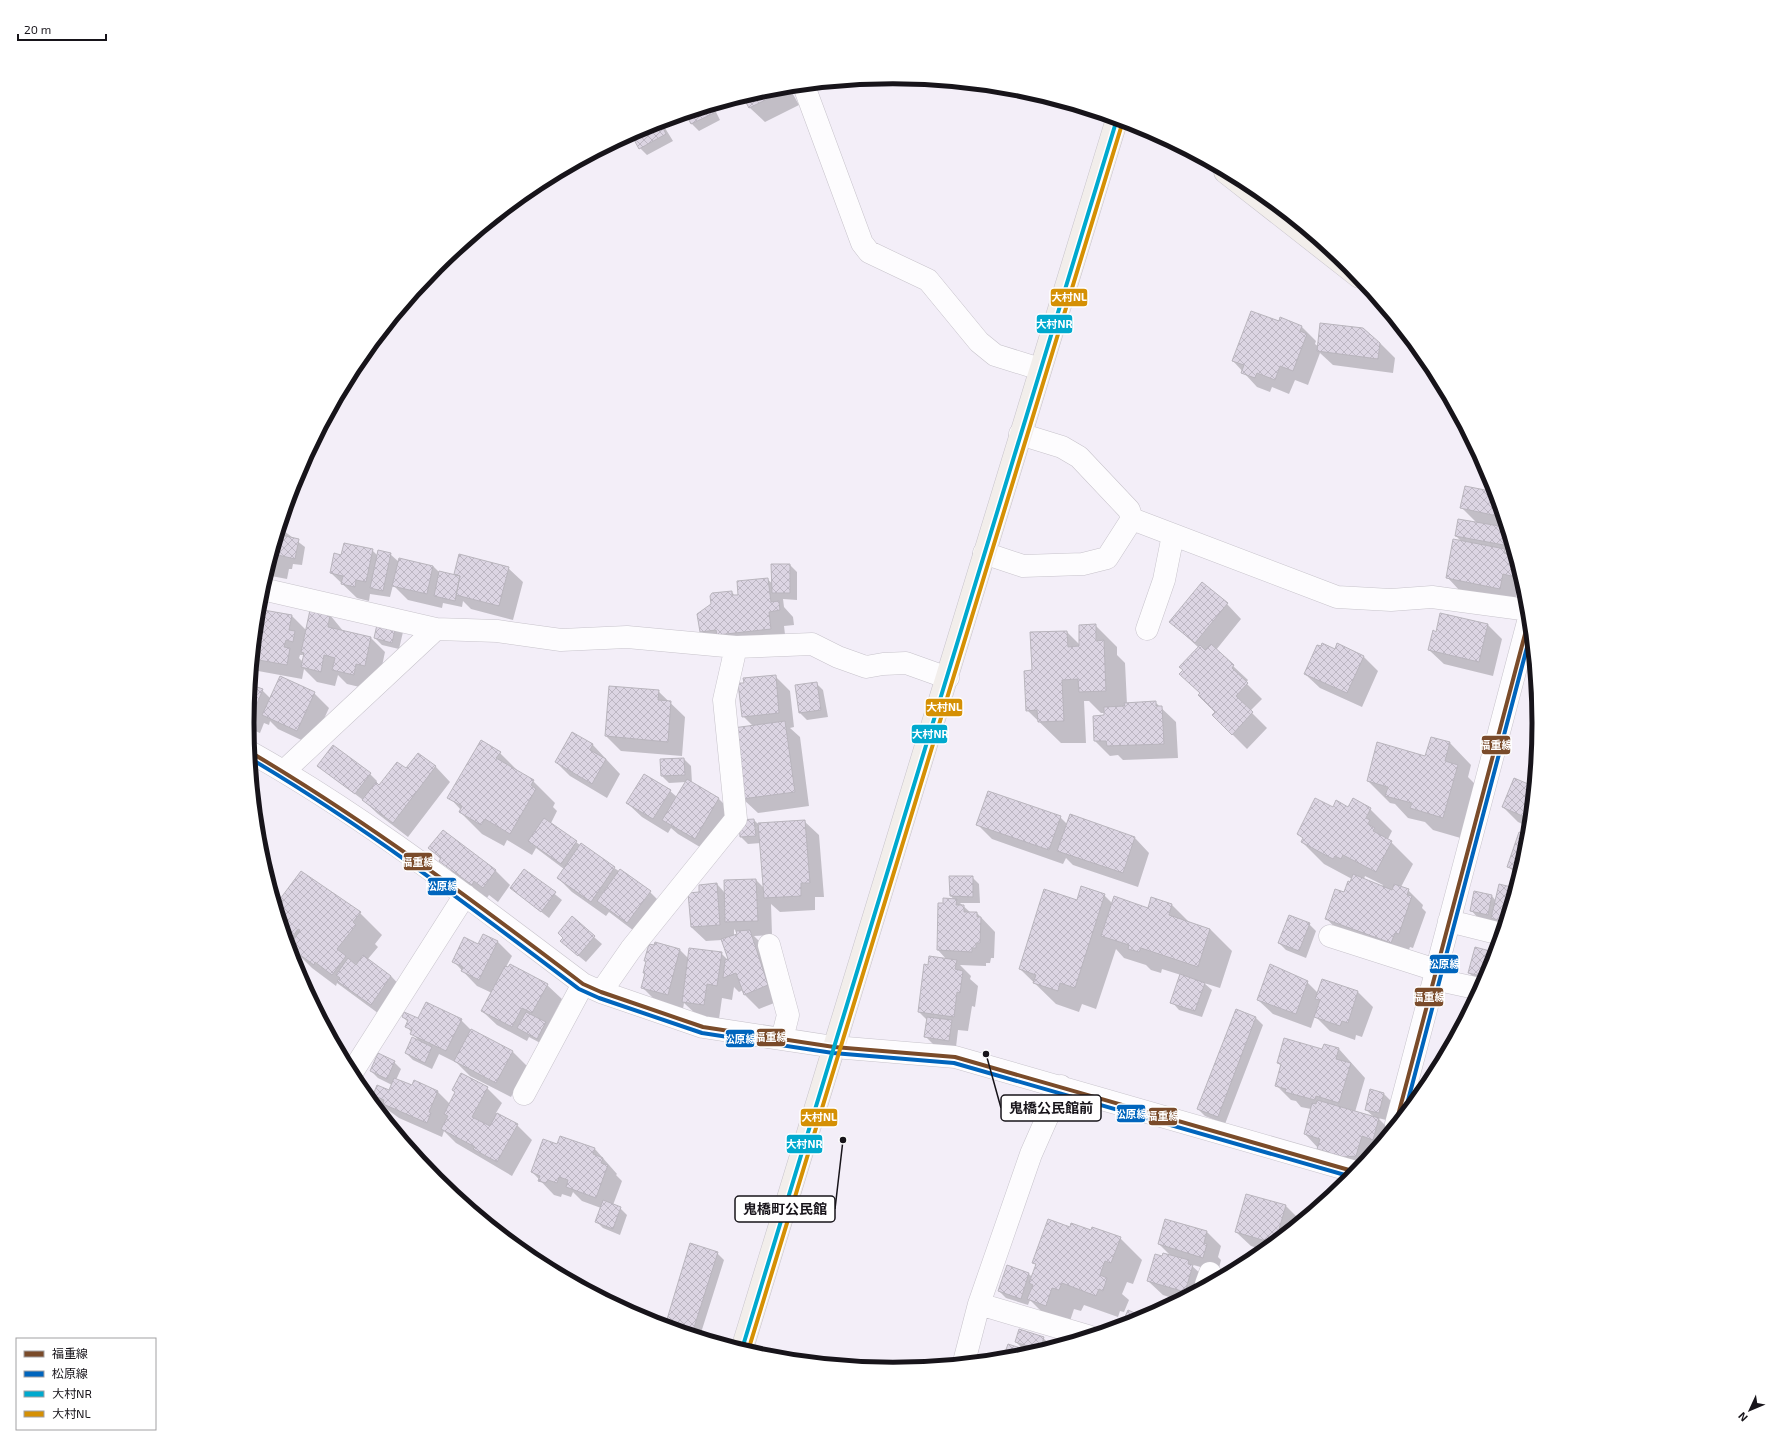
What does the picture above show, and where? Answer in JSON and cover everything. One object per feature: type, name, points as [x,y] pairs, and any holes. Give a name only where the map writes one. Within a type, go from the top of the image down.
[{"type":"main road","points":[[744,1344],[948,678],[984,553],[1115,124]]},
{"type":"main road","points":[[1273,210],[1293,225]]},
{"type":"street","points":[[805,90],[862,243],[869,252],[928,280],[979,342],[995,354],[1040,369]]},
{"type":"street","points":[[1020,434],[1062,447],[1079,457],[1129,510],[1132,519]]},
{"type":"street","points":[[1132,519],[1337,597],[1391,600],[1432,597],[1523,619]]},
{"type":"street","points":[[984,553],[1023,566],[1083,564],[1107,558],[1132,519]]},
{"type":"street","points":[[1147,629],[1164,580],[1173,535]]},
{"type":"street","points":[[268,590],[436,629],[497,631],[561,640],[628,637],[736,647],[812,644],[838,657],[866,667],[883,664],[906,663],[948,678]]},
{"type":"street","points":[[284,771],[436,629]]},
{"type":"street","points":[[1409,1099],[1435,974],[1525,630]]},
{"type":"street","points":[[524,1094],[592,988],[631,949],[736,819],[724,700],[736,647]]},
{"type":"street","points":[[255,755],[340,806],[592,988],[703,1027],[834,1047],[955,1056],[1061,1086],[1222,1135],[1349,1170]]},
{"type":"street","points":[[356,1068],[465,896]]},
{"type":"street","points":[[1449,921],[1496,933]]},
{"type":"street","points":[[1330,936],[1474,988]]},
{"type":"street","points":[[769,945],[788,1015],[782,1039]]},
{"type":"street","points":[[965,1358],[979,1304],[1031,1154],[1061,1086]]},
{"type":"street","points":[[979,1304],[1080,1334]]},
{"type":"building","points":[[777,95],[749,108],[746,102]]},
{"type":"building","points":[[713,111],[714,113],[691,124],[688,118]]},
{"type":"building","points":[[663,127],[666,134],[639,149],[634,139]]},
{"type":"building","points":[[1251,311],[1279,321],[1280,317],[1302,326],[1300,331],[1307,334],[1293,371],[1280,366],[1275,380],[1257,373],[1255,378],[1241,373],[1244,365],[1232,361]]},
{"type":"building","points":[[1320,323],[1363,328],[1380,343],[1378,359],[1317,351]]},
{"type":"building","points":[[1465,486],[1488,491],[1497,516],[1460,508]]},
{"type":"building","points":[[1458,519],[1500,526],[1504,539],[1504,545],[1455,536]]},
{"type":"building","points":[[283,535],[299,539],[295,559],[278,555]]},
{"type":"building","points":[[1453,539],[1505,549],[1504,553],[1509,554],[1515,577],[1503,574],[1500,589],[1446,578]]},
{"type":"building","points":[[344,543],[373,549],[366,582],[356,580],[355,587],[341,584],[343,576],[330,573],[334,553],[341,555]]},
{"type":"building","points":[[378,550],[391,553],[383,591],[370,588]]},
{"type":"building","points":[[459,554],[509,567],[499,606],[456,595],[460,576],[454,574]]},
{"type":"building","points":[[399,558],[433,566],[427,594],[392,586]]},
{"type":"building","points":[[771,564],[790,564],[790,593],[772,593]]},
{"type":"building","points":[[439,571],[460,576],[455,601],[434,596]]},
{"type":"building","points":[[768,578],[771,602],[779,601],[780,610],[769,612],[771,629],[717,635],[716,630],[700,632],[697,614],[711,604],[710,596],[712,593],[732,591],[732,595],[738,595],[737,581]]},
{"type":"building","points":[[1202,582],[1228,603],[1195,643],[1169,622]]},
{"type":"building","points":[[264,610],[292,615],[289,630],[295,631],[293,642],[286,640],[284,647],[290,648],[287,665],[257,660]]},
{"type":"building","points":[[310,610],[330,615],[328,627],[371,637],[365,666],[356,664],[354,675],[332,670],[335,658],[324,655],[321,672],[301,667],[304,653],[301,652]]},
{"type":"building","points":[[1440,613],[1488,624],[1479,662],[1428,650],[1433,630],[1436,632]]},
{"type":"building","points":[[378,620],[396,625],[392,643],[374,638]]},
{"type":"building","points":[[1096,624],[1096,641],[1104,640],[1106,691],[1079,692],[1078,679],[1062,680],[1064,721],[1038,722],[1037,710],[1026,711],[1024,671],[1032,670],[1030,632],[1067,631],[1068,647],[1079,646],[1079,625]]},
{"type":"building","points":[[1322,643],[1335,649],[1337,643],[1364,656],[1347,693],[1304,674],[1317,645],[1321,646]]},
{"type":"building","points":[[1211,644],[1234,665],[1232,668],[1248,683],[1236,696],[1253,712],[1232,735],[1212,715],[1215,712],[1198,695],[1200,693],[1179,674],[1183,670],[1179,667],[1200,645],[1205,650]]},
{"type":"building","points":[[776,675],[779,713],[742,717],[738,683],[744,683],[743,678]]},
{"type":"building","points":[[280,676],[315,692],[297,731],[262,715]]},
{"type":"building","points":[[817,682],[821,710],[799,713],[795,685]]},
{"type":"building","points":[[255,686],[263,689],[254,710]]},
{"type":"building","points":[[609,686],[659,690],[658,700],[671,701],[668,742],[605,736]]},
{"type":"building","points":[[1156,701],[1156,706],[1162,706],[1164,744],[1107,746],[1106,741],[1094,741],[1093,716],[1104,715],[1104,707],[1125,706],[1124,703]]},
{"type":"building","points":[[785,721],[795,792],[742,799],[733,728]]},
{"type":"building","points":[[572,732],[593,744],[590,750],[606,759],[592,784],[555,762]]},
{"type":"building","points":[[1431,737],[1450,742],[1445,761],[1458,765],[1443,818],[1410,808],[1412,803],[1385,796],[1388,787],[1367,781],[1377,742],[1425,756]]},
{"type":"building","points":[[481,740],[501,752],[496,758],[534,780],[531,785],[536,789],[510,834],[485,819],[481,825],[459,812],[462,806],[447,798]]},
{"type":"building","points":[[333,745],[371,773],[355,794],[317,766]]},
{"type":"building","points":[[418,753],[436,766],[393,823],[362,800],[376,782],[379,785],[397,762],[406,768]]},
{"type":"building","points":[[684,758],[685,775],[661,776],[660,759]]},
{"type":"building","points":[[644,774],[671,790],[653,819],[626,803]]},
{"type":"building","points":[[1514,778],[1529,784],[1525,817],[1502,807]]},
{"type":"building","points":[[687,779],[719,798],[695,839],[662,820]]},
{"type":"building","points":[[988,791],[1061,816],[1049,850],[976,825]]},
{"type":"building","points":[[1315,798],[1333,807],[1336,800],[1348,807],[1353,798],[1371,808],[1366,818],[1370,820],[1368,824],[1375,828],[1373,831],[1392,841],[1376,872],[1343,855],[1341,859],[1335,856],[1333,859],[1301,842],[1303,838],[1297,834]]},
{"type":"building","points":[[1070,814],[1135,837],[1123,873],[1057,851]]},
{"type":"building","points":[[544,818],[577,841],[561,864],[528,841]]},
{"type":"building","points":[[754,819],[756,836],[740,837],[739,820]]},
{"type":"building","points":[[805,820],[810,883],[801,883],[801,896],[764,898],[758,823]]},
{"type":"building","points":[[443,830],[496,870],[483,888],[474,881],[472,885],[439,861],[441,858],[428,848]]},
{"type":"building","points":[[1519,832],[1522,833],[1515,869],[1507,867]]},
{"type":"building","points":[[581,843],[615,867],[591,902],[557,878]]},
{"type":"building","points":[[524,869],[556,892],[541,912],[510,888]]},
{"type":"building","points":[[620,869],[651,891],[627,923],[597,901]]},
{"type":"building","points":[[301,871],[361,912],[353,922],[356,925],[337,949],[346,956],[332,975],[315,962],[314,965],[297,953],[293,941],[300,930],[298,929],[292,938],[281,904],[283,901],[280,899]]},
{"type":"building","points":[[1353,874],[1392,890],[1394,884],[1409,889],[1407,895],[1412,896],[1399,934],[1395,933],[1391,943],[1325,919],[1335,889],[1344,892],[1348,881],[1350,882]]},
{"type":"building","points":[[949,876],[973,876],[973,897],[950,896]]},
{"type":"building","points":[[756,879],[758,921],[725,922],[724,880]]},
{"type":"building","points":[[717,883],[720,925],[691,927],[688,893],[699,892],[699,885]]},
{"type":"building","points":[[1499,884],[1510,887],[1500,921],[1491,918]]},
{"type":"building","points":[[1081,886],[1105,894],[1075,988],[1060,983],[1058,991],[1033,983],[1036,975],[1019,969],[1044,889],[1077,900]]},
{"type":"building","points":[[1474,891],[1492,895],[1488,915],[1470,911]]},
{"type":"building","points":[[1114,896],[1148,908],[1151,897],[1172,904],[1169,915],[1210,929],[1198,967],[1141,948],[1139,952],[1128,949],[1129,945],[1101,936]]},
{"type":"building","points":[[943,898],[957,899],[956,905],[964,905],[964,912],[977,912],[977,917],[981,917],[980,943],[976,943],[976,948],[972,948],[972,952],[937,950],[938,903],[943,903]]},
{"type":"building","points":[[1289,915],[1310,923],[1299,951],[1278,943]]},
{"type":"building","points":[[572,916],[595,936],[578,956],[560,941],[563,938],[558,933]]},
{"type":"building","points":[[750,930],[768,985],[744,995],[736,973],[723,978],[725,960],[728,959],[721,939],[737,934],[736,931]]},
{"type":"building","points":[[483,934],[498,941],[479,980],[461,971],[463,967],[452,962],[464,937],[478,944]]},
{"type":"building","points":[[655,942],[680,949],[668,995],[641,988],[645,973],[643,973],[646,961],[644,961],[649,944],[654,945]]},
{"type":"building","points":[[1475,947],[1489,951],[1480,976],[1468,973]]},
{"type":"building","points":[[689,948],[722,952],[717,986],[707,984],[704,1005],[682,1002]]},
{"type":"building","points":[[363,955],[391,976],[371,1005],[337,981],[340,978],[336,975],[348,958],[356,965]]},
{"type":"building","points":[[929,956],[957,960],[955,969],[963,971],[960,993],[957,992],[954,1017],[918,1012],[924,964],[928,965]]},
{"type":"building","points":[[510,964],[548,984],[532,1013],[522,1008],[512,1027],[481,1011],[505,966],[508,967]]},
{"type":"building","points":[[1270,964],[1308,981],[1296,1014],[1257,1000]]},
{"type":"building","points":[[1180,974],[1205,983],[1195,1011],[1170,1003]]},
{"type":"building","points":[[1322,979],[1358,991],[1348,1023],[1342,1021],[1340,1026],[1314,1017],[1320,1000],[1315,999]]},
{"type":"building","points":[[426,1002],[462,1019],[446,1051],[410,1034],[412,1030],[405,1027],[408,1020],[402,1017],[404,1012],[418,1018]]},
{"type":"building","points":[[1236,1009],[1256,1017],[1218,1117],[1197,1109]]},
{"type":"building","points":[[526,1012],[546,1022],[537,1039],[517,1028]]},
{"type":"building","points":[[927,1017],[952,1020],[949,1041],[924,1037]]},
{"type":"building","points":[[471,1029],[513,1051],[496,1083],[454,1061]]},
{"type":"building","points":[[412,1037],[432,1047],[425,1063],[405,1053]]},
{"type":"building","points":[[1284,1038],[1322,1049],[1324,1044],[1339,1048],[1336,1059],[1351,1063],[1339,1103],[1316,1096],[1315,1100],[1285,1092],[1286,1089],[1275,1086],[1281,1064],[1277,1063]]},
{"type":"building","points":[[378,1053],[395,1061],[387,1079],[370,1071]]},
{"type":"building","points":[[461,1073],[488,1087],[472,1117],[490,1126],[497,1113],[518,1124],[497,1162],[473,1149],[475,1147],[441,1129],[448,1116],[444,1114],[455,1092],[452,1090]]},
{"type":"building","points":[[394,1078],[412,1085],[414,1080],[438,1091],[429,1112],[431,1113],[427,1123],[383,1104],[384,1100],[373,1094],[377,1085],[389,1090]]},
{"type":"building","points":[[1370,1089],[1384,1093],[1379,1113],[1365,1110]]},
{"type":"building","points":[[1317,1100],[1379,1118],[1373,1140],[1362,1136],[1356,1156],[1343,1157],[1317,1149],[1320,1139],[1304,1134],[1312,1103],[1316,1104]]},
{"type":"building","points":[[560,1136],[595,1148],[593,1154],[603,1158],[601,1163],[608,1165],[596,1198],[566,1187],[568,1180],[559,1177],[557,1183],[548,1180],[546,1183],[538,1181],[540,1176],[531,1172],[543,1139],[557,1144]]},
{"type":"building","points":[[1246,1194],[1286,1205],[1278,1233],[1266,1241],[1235,1232]]},
{"type":"building","points":[[603,1200],[621,1207],[613,1229],[595,1222]]},
{"type":"building","points":[[1048,1219],[1070,1227],[1071,1223],[1091,1230],[1092,1227],[1121,1237],[1111,1263],[1105,1261],[1100,1275],[1107,1278],[1103,1291],[1099,1289],[1096,1296],[1062,1283],[1059,1290],[1052,1288],[1046,1306],[1027,1299],[1033,1285],[1029,1283],[1036,1264],[1032,1263]]},
{"type":"building","points":[[1165,1219],[1207,1231],[1204,1243],[1207,1244],[1203,1258],[1158,1244]]},
{"type":"building","points":[[690,1243],[718,1252],[693,1330],[667,1320]]},
{"type":"building","points":[[1163,1253],[1189,1260],[1188,1264],[1193,1265],[1185,1291],[1184,1292],[1147,1281],[1155,1254],[1162,1256]]},
{"type":"building","points":[[1007,1265],[1029,1273],[1021,1299],[998,1291]]},
{"type":"building","points":[[1128,1310],[1136,1314],[1124,1318]]},
{"type":"building","points":[[1019,1329],[1044,1337],[1042,1344],[1030,1347],[1015,1342]]},
{"type":"building","points":[[1008,1344],[1023,1349],[1018,1350],[1005,1352]]},
{"type":"transit line","name":"大村NR","points":[[744,1344],[1115,124]]},
{"type":"transit line","name":"大村NL","points":[[750,1345],[1121,127]]},
{"type":"transit line","name":"福重線","points":[[1398,1114],[1526,632]]},
{"type":"transit line","name":"松原線","points":[[1408,1101],[1528,645]]},
{"type":"transit line","name":"福重線","points":[[255,755],[293,778],[378,834],[420,863],[583,984],[601,992],[703,1027],[834,1047],[955,1057],[1349,1170]]},
{"type":"transit line","name":"松原線","points":[[255,761],[336,812],[377,840],[579,989],[599,998],[702,1033],[833,1053],[954,1063],[1345,1175]]},
{"type":"place","name":"鬼橋公民館前","points":[[986,1054]]},
{"type":"place","name":"鬼橋町公民館","points":[[843,1140]]}]
